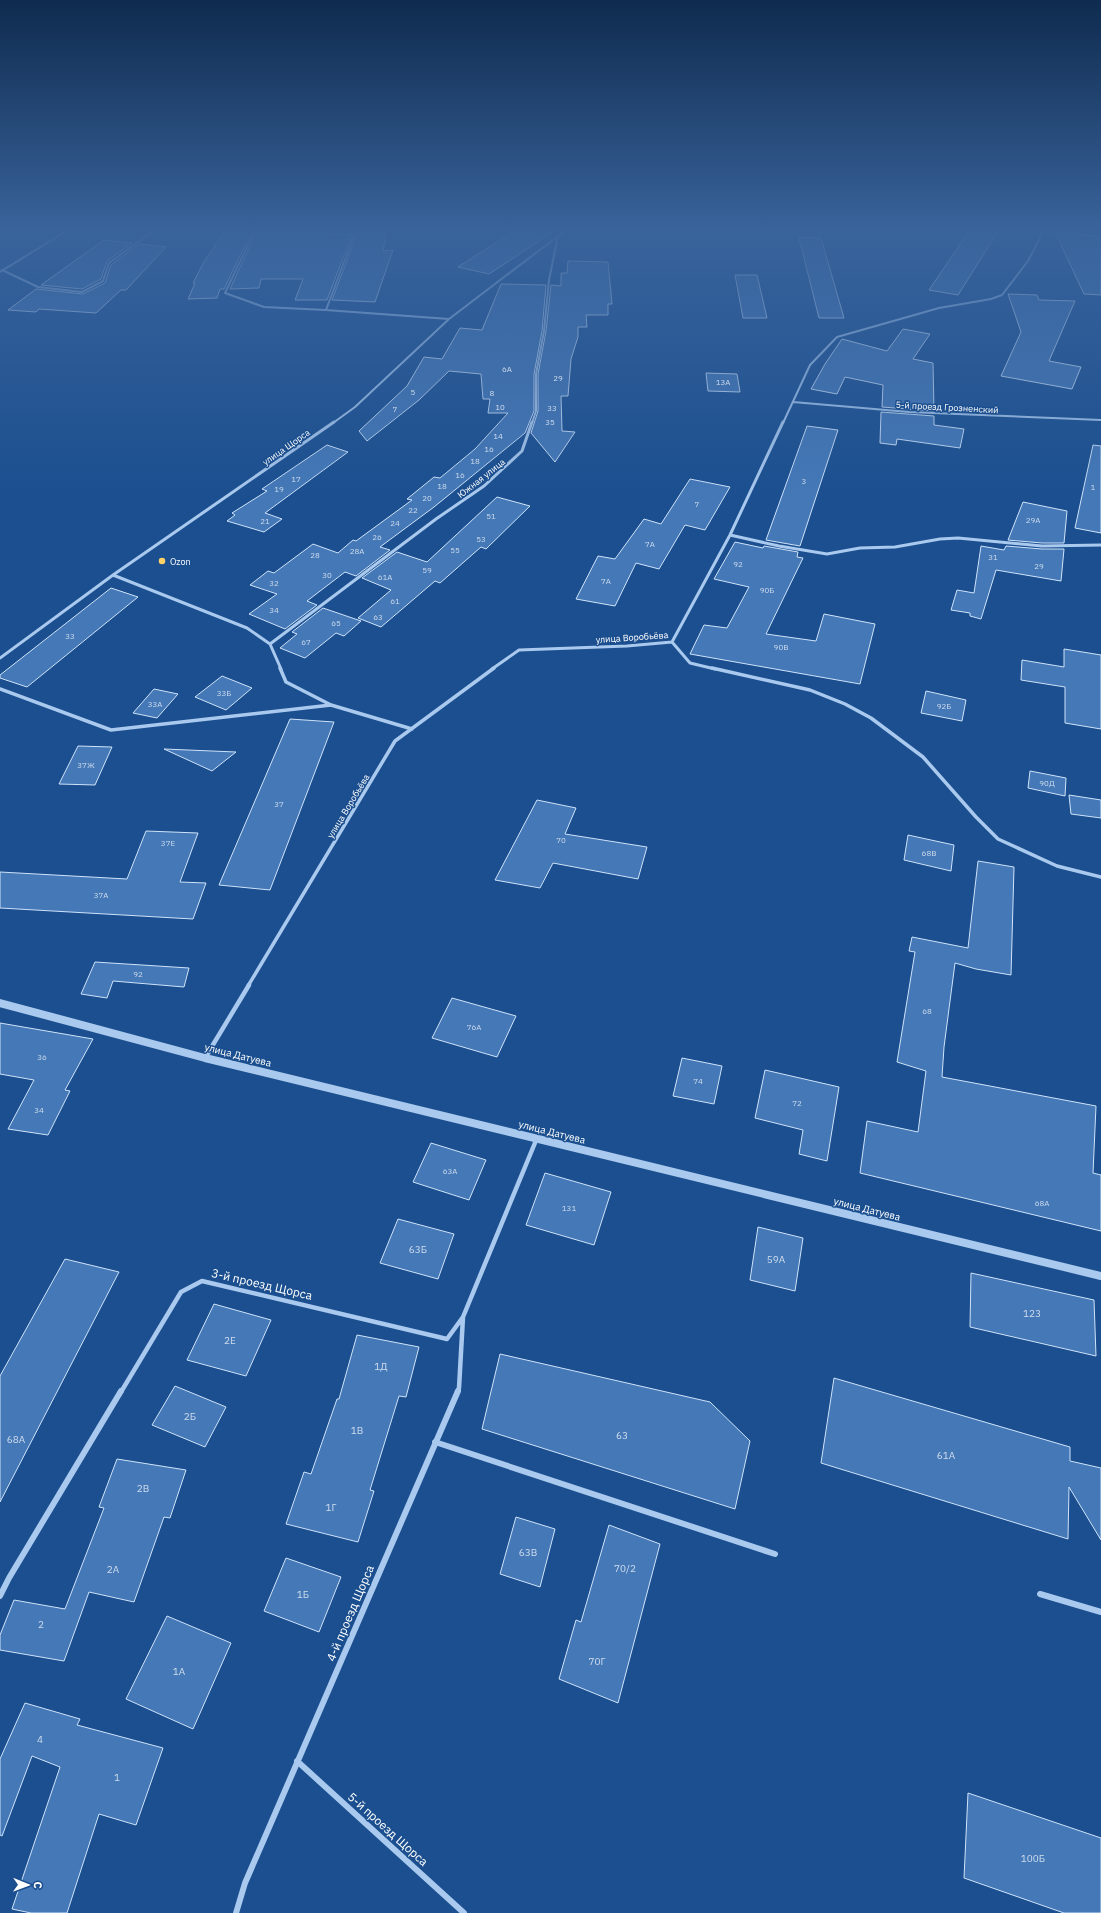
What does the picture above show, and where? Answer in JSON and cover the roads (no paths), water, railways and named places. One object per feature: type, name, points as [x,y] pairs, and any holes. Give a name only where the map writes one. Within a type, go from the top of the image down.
[{"type":"street","name":"улица Щорса","points":[[0,658],[113,575],[356,407],[449,319]]},
{"type":"street","name":"Южная улица","points":[[270,644],[436,519],[484,486],[512,462],[522,451],[536,411],[536,374],[545,319]]},
{"type":"street","name":"улица Воробьёва","points":[[205,1058],[395,741],[519,650],[627,646],[672,642],[730,535],[810,365],[837,337],[899,319]]},
{"type":"street","name":"5-й проезд Грозненский","points":[[793,402],[832,407],[934,414],[1101,420]]},
{"type":"street","points":[[730,535],[779,546],[827,554],[860,548],[895,547],[940,539],[958,538],[1042,546],[1101,545]]},
{"type":"street","points":[[113,575],[150,591],[247,628],[270,644],[286,682],[331,705],[412,729]]},
{"type":"street","points":[[672,642],[690,663],[750,678],[810,690],[845,704],[871,718],[923,757],[976,817],[998,839],[1057,866],[1101,877]]},
{"type":"street","points":[[0,690],[111,730],[331,705]]},
{"type":"street","name":"улица Датуева","points":[[0,1003],[205,1058],[1101,1276]]},
{"type":"street","name":"3-й проезд Щорса","points":[[0,1596],[9,1578],[182,1292],[202,1281],[447,1338],[463,1317],[537,1138]]},
{"type":"street","name":"4-й проезд Щорса","points":[[236,1913],[245,1883],[458,1388],[463,1317]]},
{"type":"street","points":[[436,1442],[775,1554]]},
{"type":"street","points":[[1040,1594],[1101,1612]]},
{"type":"street","name":"5-й проезд Щорса","points":[[297,1762],[464,1913]]},
{"type":"place","name":"Ozon","points":[[162,561]]}]
